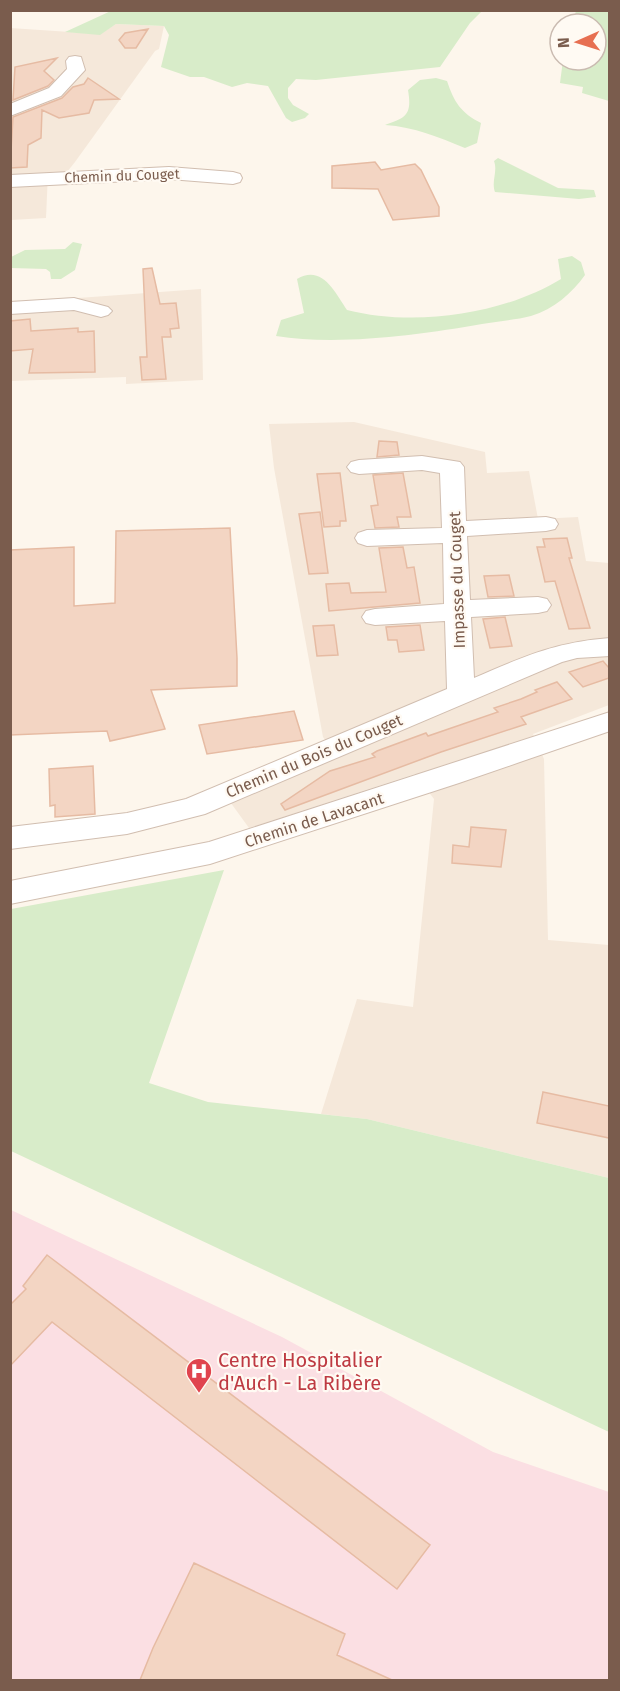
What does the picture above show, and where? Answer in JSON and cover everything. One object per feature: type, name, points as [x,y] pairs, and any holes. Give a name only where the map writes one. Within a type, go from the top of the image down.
[{"type":"street","points":[[10,111],[55,92],[76,70],[75,60]]},
{"type":"street","name":"Chemin du Couget","points":[[10,181],[169,173],[233,178]]},
{"type":"street","points":[[10,308],[74,304],[101,311]]},
{"type":"street","name":"Impasse du Couget","points":[[359,467],[422,464],[452,467],[461,693]]},
{"type":"street","points":[[367,538],[546,524]]},
{"type":"street","points":[[375,617],[538,605]]},
{"type":"street","name":"Chemin du Bois du Couget","points":[[10,838],[161,818],[195,807],[553,655],[577,649],[609,647]]},
{"type":"street","name":"Chemin de Lavacant","points":[[10,893],[210,853],[449,776],[609,721]]},
{"type":"shaded area","points":[[116,24],[164,26],[159,49],[155,51],[67,172],[48,173],[46,218],[11,220],[10,28],[100,34]]},
{"type":"shaded area","points":[[201,289],[203,380],[126,384],[126,377],[11,381],[10,303]]},
{"type":"shaded area","points":[[354,422],[485,452],[487,473],[529,471],[538,519],[578,517],[586,561],[609,563],[609,705],[533,734],[544,759],[548,940],[609,945],[609,1178],[367,1119],[321,1114],[357,999],[413,1007],[434,799],[415,774],[249,828],[228,799],[337,756],[323,737],[274,468],[269,424]]},
{"type":"shaded area","name":"Centre Hospitalier d'Auch - La Ribère","points":[[11,1210],[282,1337],[493,1452],[609,1492],[609,1680],[11,1680]]},
{"type":"green space","points":[[113,10],[482,11],[470,23],[440,67],[316,80],[296,79],[288,88],[288,98],[293,105],[309,114],[305,118],[292,122],[286,118],[268,86],[247,83],[232,87],[204,77],[190,77],[161,67],[169,35],[164,26],[116,24],[100,35],[65,32]]},
{"type":"green space","points":[[609,11],[609,101],[582,93],[583,87],[560,83],[561,72],[608,72],[608,12],[576,12]]},
{"type":"green space","points":[[436,78],[447,81],[459,106],[481,123],[477,143],[465,148],[416,130],[385,125],[406,114],[409,105],[408,90],[420,80]]},
{"type":"green space","points":[[498,158],[558,188],[594,190],[596,197],[579,199],[495,192],[494,161]]},
{"type":"green space","points":[[73,242],[82,244],[75,270],[61,279],[51,279],[50,272],[46,269],[11,268],[11,257],[25,250],[65,249]]},
{"type":"green space","points":[[572,256],[581,262],[585,275],[562,300],[531,316],[379,338],[325,340],[276,336],[281,320],[304,313],[297,279],[306,275],[321,277],[327,282],[347,310],[373,315],[429,317],[485,309],[538,291],[561,279],[558,259]]},
{"type":"green space","points":[[224,870],[149,1083],[208,1102],[367,1119],[609,1178],[609,1432],[11,1151],[11,909]]},
{"type":"building","points":[[148,29],[136,48],[125,48],[119,40],[125,33]]},
{"type":"building","points":[[57,58],[44,71],[54,80],[48,86],[13,100],[15,67]]},
{"type":"building","points":[[88,78],[119,99],[94,100],[89,113],[59,118],[42,110],[41,138],[28,145],[27,167],[10,168],[13,117],[62,98],[73,87],[84,84]]},
{"type":"building","points":[[375,162],[381,170],[415,164],[421,170],[439,207],[439,216],[393,220],[378,189],[332,188],[332,166]]},
{"type":"building","points":[[152,268],[160,304],[176,303],[179,328],[170,329],[171,337],[162,337],[166,379],[142,380],[140,357],[147,357],[143,269]]},
{"type":"building","points":[[30,319],[31,331],[78,328],[78,332],[94,331],[95,372],[29,373],[33,349],[10,351],[10,321]]},
{"type":"building","points":[[379,441],[397,442],[399,455],[377,457]]},
{"type":"building","points":[[340,473],[346,521],[340,521],[340,526],[324,527],[317,474]]},
{"type":"building","points":[[403,473],[411,517],[397,517],[399,527],[375,528],[371,506],[378,505],[373,475]]},
{"type":"building","points":[[320,512],[328,573],[309,574],[299,514]]},
{"type":"building","points":[[230,528],[237,686],[151,690],[165,729],[110,741],[107,731],[10,735],[10,550],[74,547],[74,606],[115,603],[116,531]]},
{"type":"building","points":[[567,538],[572,558],[569,558],[590,628],[569,629],[555,581],[545,582],[537,547],[545,547],[543,539]]},
{"type":"building","points":[[403,547],[407,568],[414,567],[420,603],[329,611],[326,584],[349,583],[351,593],[386,592],[379,548]]},
{"type":"building","points":[[509,575],[514,596],[488,597],[484,576]]},
{"type":"building","points":[[505,617],[512,646],[490,648],[483,619]]},
{"type":"building","points":[[334,625],[338,655],[317,656],[313,626]]},
{"type":"building","points":[[420,625],[424,650],[399,652],[397,640],[388,640],[386,627]]},
{"type":"building","points":[[603,661],[609,668],[609,678],[583,687],[569,672]]},
{"type":"building","points":[[557,682],[572,699],[521,717],[526,724],[441,752],[285,810],[281,804],[330,771],[375,757],[372,754],[377,751],[426,733],[428,736],[498,712],[494,708],[521,699],[537,692],[535,690]]},
{"type":"building","points":[[294,711],[303,740],[207,754],[199,725]]},
{"type":"building","points":[[93,766],[95,814],[55,817],[55,805],[50,806],[49,769]]},
{"type":"building","points":[[471,827],[506,830],[501,867],[452,863],[453,845],[469,847]]},
{"type":"building","points":[[543,1092],[609,1106],[609,1138],[537,1123]]},
{"type":"building","points":[[47,1255],[430,1545],[397,1589],[52,1322],[10,1366],[10,1305],[26,1289],[23,1286]]},
{"type":"building","points":[[194,1563],[345,1634],[337,1655],[392,1680],[140,1680]]},
{"type":"place","name":"Centre Hospitalier d'Auch - La Ribère","points":[[199,1394]]}]
